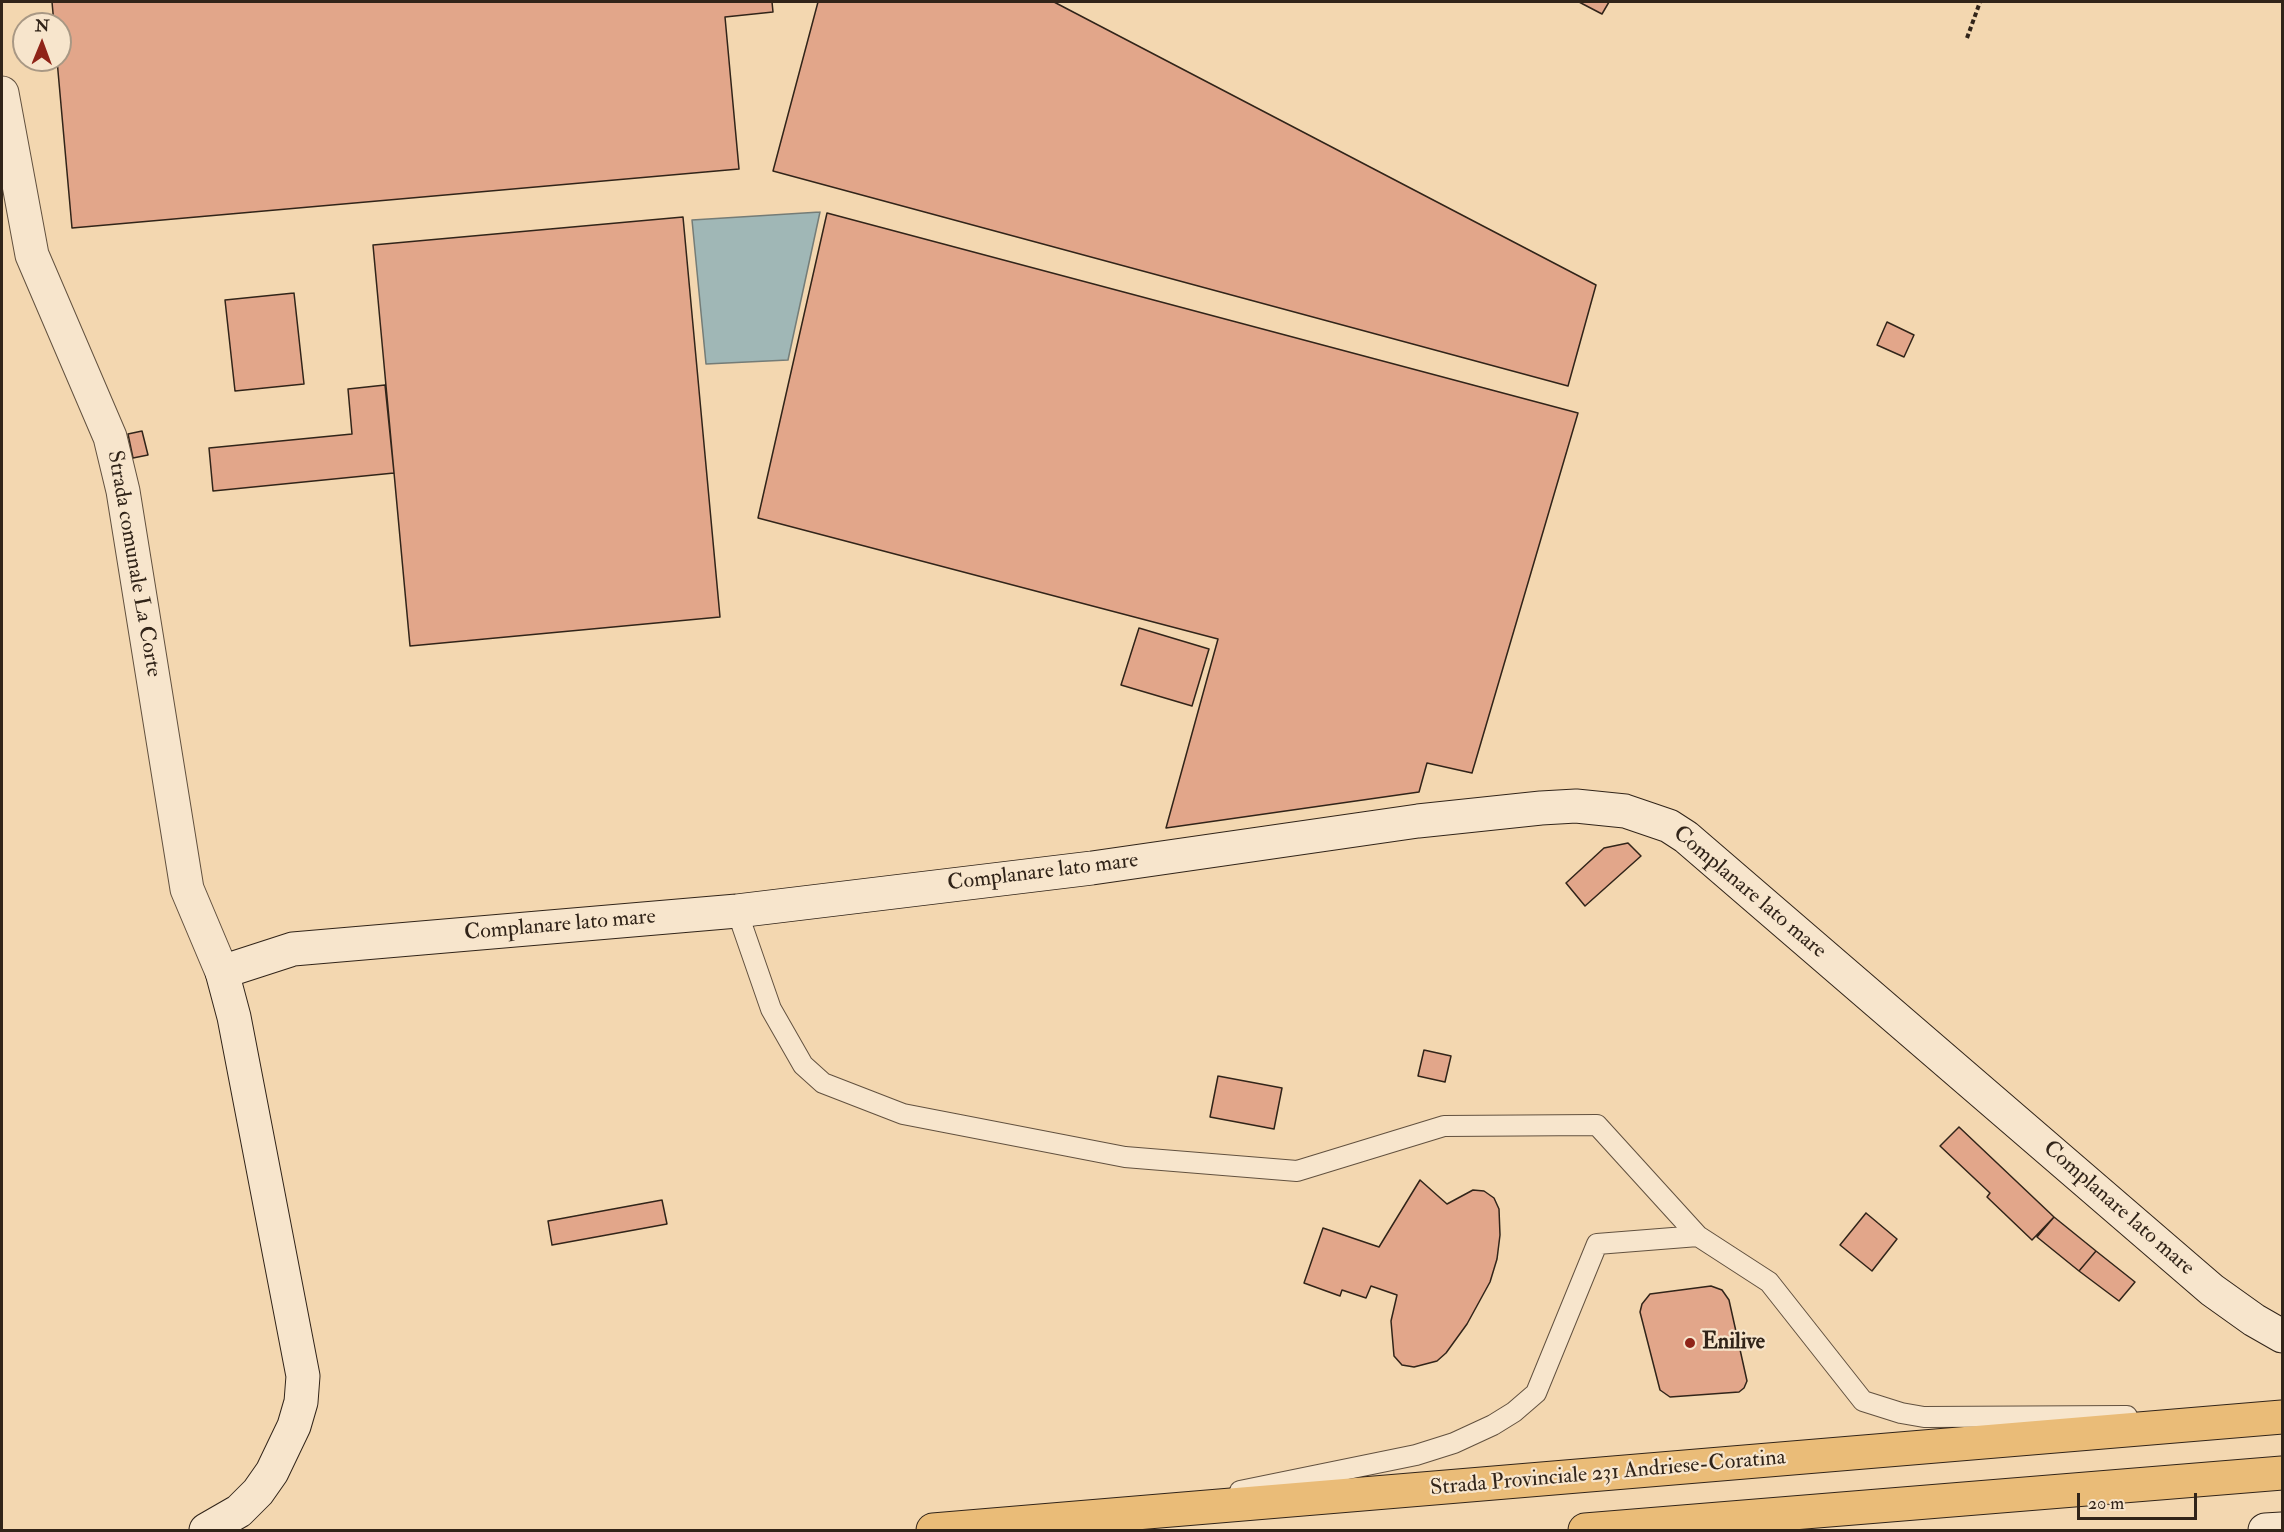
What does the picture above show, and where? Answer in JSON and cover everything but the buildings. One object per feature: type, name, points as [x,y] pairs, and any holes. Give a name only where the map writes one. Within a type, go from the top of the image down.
[{"type":"highway","name":"Strada Provinciale 231 Andriese-Coratina","points":[[933,1530],[2283,1416]]},
{"type":"highway","points":[[1585,1530],[2283,1473]]},
{"type":"street","name":"Strada comunale La Corte","points":[[2,93],[33,255],[110,437],[123,491],[187,889],[222,972]]},
{"type":"street","name":"Complanare lato mare","points":[[222,972],[293,949],[737,911],[1092,868],[1418,821],[1576,806],[1624,811],[1670,826],[1686,837],[2212,1290],[2254,1320],[2283,1336]]},
{"type":"street","points":[[206,1530],[239,1511],[258,1492],[272,1472],[294,1426],[301,1402],[303,1376],[234,1017],[222,972]]},
{"type":"street","points":[[2265,1530],[2283,1529]]},
{"type":"lane","points":[[737,911],[771,1009],[803,1065],[823,1083],[903,1114],[1125,1156],[1297,1171],[1444,1126],[1597,1125],[1698,1236],[1769,1282],[1863,1401],[1924,1417],[2283,1416]]},
{"type":"lane","points":[[1112,1516],[1395,1460],[1437,1449],[1473,1435],[1514,1412],[1536,1394],[1597,1244],[1698,1236]]},
{"type":"path","points":[[1966,38],[1980,2]]},
{"type":"water","points":[[820,212],[788,360],[706,364],[692,220]]},
{"type":"place","name":"Enilive","points":[[1690,1343]]}]
